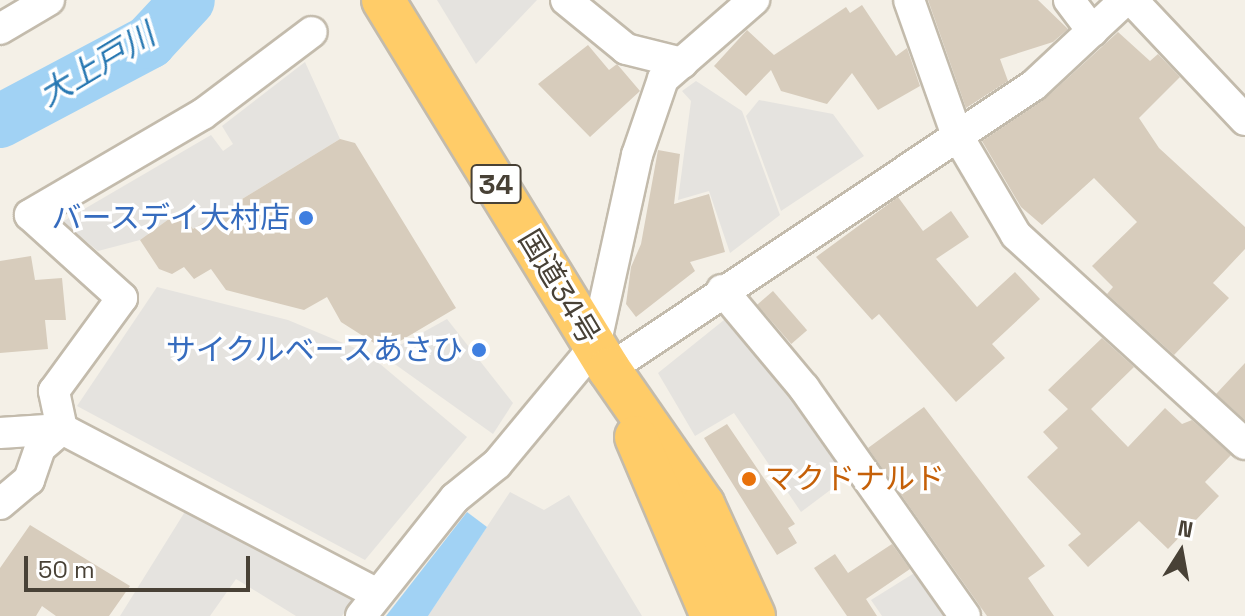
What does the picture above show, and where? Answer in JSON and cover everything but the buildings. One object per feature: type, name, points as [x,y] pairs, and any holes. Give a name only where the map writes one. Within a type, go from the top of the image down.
[{"type":"highway","name":"国道34号","points":[[383,0],[602,358],[703,504],[754,616]]},
{"type":"highway","name":"国道34号","points":[[602,358],[712,616]]},
{"type":"street","points":[[0,29],[49,0]]},
{"type":"street","points":[[566,0],[626,49],[682,63]]},
{"type":"street","points":[[602,358],[637,155],[663,79],[754,0]]},
{"type":"street","points":[[909,0],[956,133],[1016,235],[1245,444]]},
{"type":"street","points":[[1069,0],[1092,31]]},
{"type":"street","points":[[0,433],[62,429],[369,605],[455,498],[497,464],[602,358],[722,290],[956,133],[1034,85],[1125,0]]},
{"type":"street","points":[[1132,0],[1245,120]]},
{"type":"street","points":[[62,429],[54,391],[122,298],[30,215],[203,114],[312,32]]},
{"type":"street","points":[[722,290],[804,388],[965,616]]},
{"type":"street","points":[[0,504],[29,480],[40,448],[62,429]]},
{"type":"shaded area","points":[[437,0],[537,0],[476,64]]},
{"type":"shaded area","points":[[305,62],[340,139],[193,229],[180,211],[140,240],[98,251],[62,222],[211,135],[223,151],[233,144],[222,126]]},
{"type":"shaded area","points":[[696,81],[742,111],[780,215],[730,253],[709,191],[678,200],[691,101],[682,91]]},
{"type":"shaded area","points":[[759,100],[833,114],[864,156],[781,211],[746,116]]},
{"type":"shaded area","points":[[157,287],[288,320],[367,353],[467,437],[365,560],[77,406]]},
{"type":"shaded area","points":[[447,319],[513,403],[493,434],[382,355]]},
{"type":"shaded area","points":[[724,320],[790,395],[849,476],[801,512],[734,413],[695,436],[658,373]]},
{"type":"shaded area","points":[[510,492],[544,510],[569,495],[642,616],[428,616]]},
{"type":"shaded area","points":[[186,510],[354,600],[342,616],[296,616],[236,579],[210,616],[120,616]]},
{"type":"shaded area","points":[[916,572],[946,616],[882,616],[871,600]]},
{"type":"water","points":[[467,512],[487,527],[428,616],[386,616]]},
{"type":"waterway","name":"大上戸川","points":[[0,121],[149,42],[188,0]]},
{"type":"place","name":"バースデイ大村店","points":[[306,218]]},
{"type":"place","name":"サイクルベースあさひ","points":[[479,350]]},
{"type":"place","name":"マクドナルド","points":[[749,479]]}]
